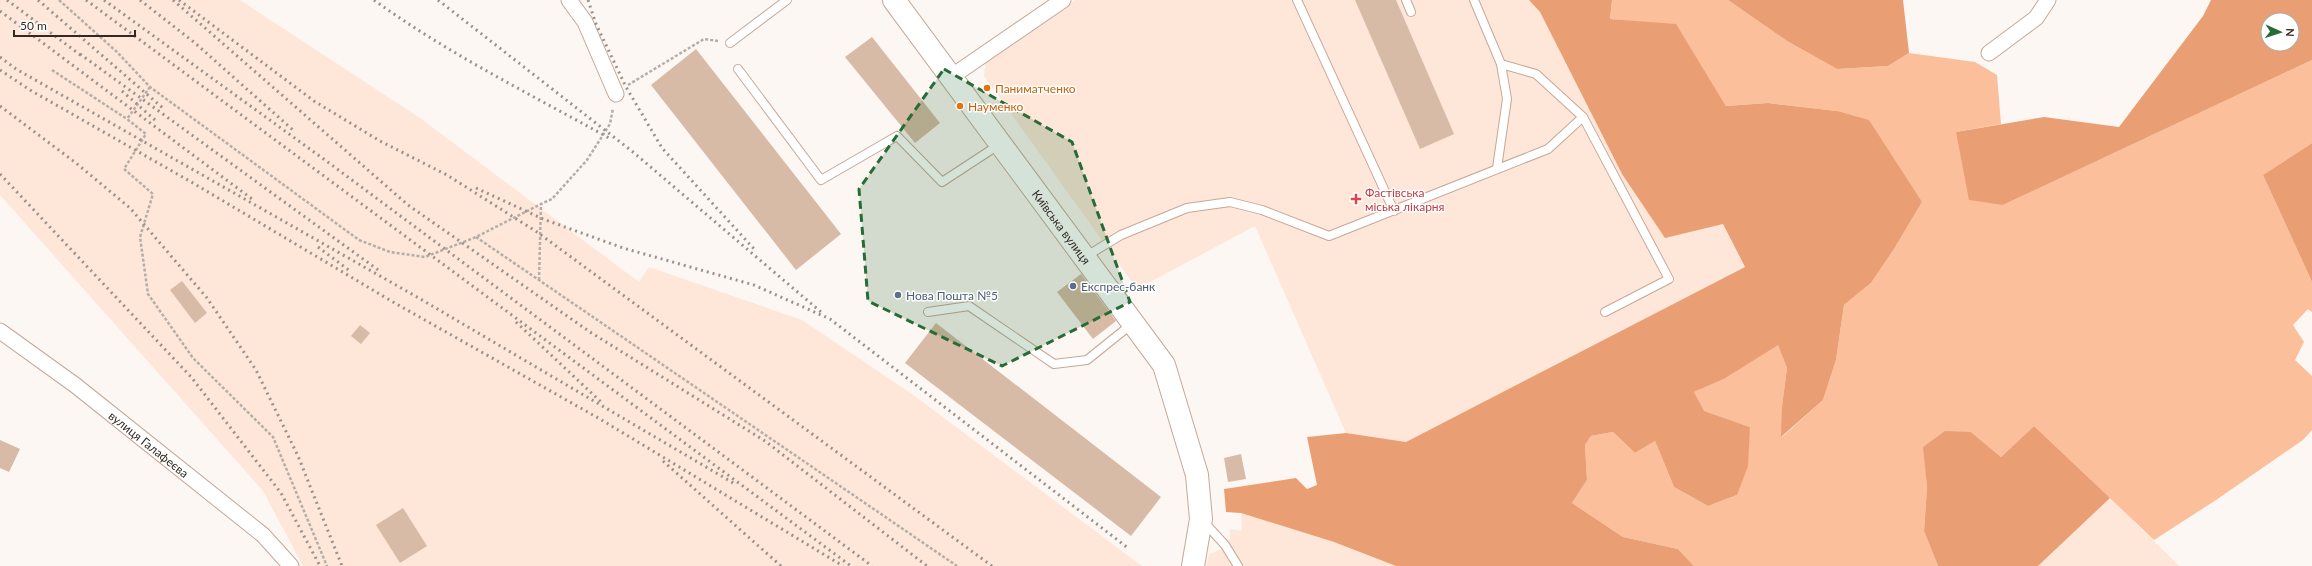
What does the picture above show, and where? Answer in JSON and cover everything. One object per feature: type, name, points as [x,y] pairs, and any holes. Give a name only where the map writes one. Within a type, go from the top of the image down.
[{"type":"main road","name":"Київська вулиця","points":[[894,0],[1164,365],[1197,475],[1201,519],[1193,566]]},
{"type":"street","points":[[569,0],[585,22],[616,94]]},
{"type":"street","points":[[951,77],[1063,0]]},
{"type":"street","points":[[1990,53],[2036,18],[2048,0]]},
{"type":"street","name":"вулиця Галафеєва","points":[[0,332],[75,385],[263,536],[291,566]]},
{"type":"lane","points":[[730,43],[787,0]]},
{"type":"lane","points":[[1297,0],[1394,211]]},
{"type":"lane","points":[[1406,0],[1411,12]]},
{"type":"lane","points":[[1474,0],[1501,64],[1507,99],[1497,168]]},
{"type":"lane","points":[[1501,64],[1536,74],[1583,117],[1669,279],[1605,312]]},
{"type":"lane","points":[[738,70],[822,180],[897,136],[942,182],[1000,143]]},
{"type":"lane","points":[[1085,257],[1121,235],[1187,208],[1230,202],[1262,210],[1329,236],[1548,149],[1583,117]]},
{"type":"lane","points":[[928,312],[968,306],[1054,364],[1087,360],[1133,323]]},
{"type":"lane","points":[[1201,519],[1225,545],[1238,566]]},
{"type":"path","points":[[59,0],[118,52],[150,86],[359,240],[390,252],[425,257],[476,237],[552,199],[587,160],[610,124],[616,94],[704,40],[730,43]]},
{"type":"path","points":[[52,70],[127,119],[146,134],[124,170],[152,194],[140,237],[148,294],[193,358],[273,437],[327,566]]},
{"type":"path","points":[[127,119],[150,86]]},
{"type":"path","points":[[539,280],[541,204]]},
{"type":"path","points":[[476,237],[957,566]]},
{"type":"highlighted area","points":[[944,69],[1072,142],[1130,302],[1002,366],[868,301],[859,189]]},
{"type":"shaded area","points":[[0,0],[240,0],[420,118],[639,282],[649,267],[802,320],[912,394],[1142,566],[303,566],[263,491],[0,195]]},
{"type":"shaded area","name":"Фастівська міська лікарня","points":[[1076,0],[1529,0],[1540,12],[1622,174],[1723,224],[1745,267],[1406,442],[1346,433],[1255,226],[1137,289],[984,76],[986,59]]},
{"type":"shaded area","points":[[1529,0],[1612,0],[1610,19],[1676,24],[1726,106],[1768,103],[1837,111],[1869,120],[1922,202],[1894,249],[1871,283],[1844,305],[1836,360],[1823,400],[1781,437],[1782,406],[1787,368],[1778,345],[1724,379],[1694,392],[1704,411],[1750,427],[1748,466],[1737,495],[1708,506],[1674,487],[1655,441],[1635,453],[1613,432],[1591,436],[1585,445],[1587,480],[1572,503],[1623,537],[1678,549],[1694,566],[1396,566],[1334,542],[1241,513],[1226,512],[1224,489],[1296,478],[1307,489],[1317,485],[1307,437],[1346,433],[1406,442],[1745,267],[1723,224],[1665,238],[1622,174],[1540,12]]},
{"type":"shaded area","points":[[1612,0],[1728,0],[1787,41],[1837,69],[1888,66],[1909,53],[1975,62],[1997,75],[2001,124],[1956,132],[2003,205],[2312,60],[2312,143],[2263,175],[2312,282],[2312,312],[2308,309],[2293,325],[2304,342],[2295,360],[2312,376],[2312,430],[2303,440],[2216,500],[2154,540],[2034,426],[2001,457],[1971,432],[1924,446],[1927,487],[1924,531],[1938,566],[1694,566],[1678,549],[1623,537],[1572,503],[1587,480],[1585,445],[1591,436],[1613,432],[1635,453],[1655,441],[1674,487],[1708,506],[1737,495],[1750,427],[1703,411],[1694,392],[1724,379],[1778,344],[1787,368],[1782,406],[1782,437],[1823,400],[1836,360],[1844,305],[1871,283],[1894,249],[1922,202],[1837,111],[1768,103],[1726,106],[1676,25],[1610,19]]},
{"type":"shaded area","points":[[1728,0],[1903,0],[1909,53],[1888,66],[1837,69],[1787,41]]},
{"type":"shaded area","points":[[2211,0],[2312,0],[2312,60],[2003,205],[1969,200],[1956,132],[2044,117],[2119,127],[2203,16]]},
{"type":"shaded area","points":[[2312,143],[2312,282],[2263,175]]},
{"type":"shaded area","points":[[2034,426],[2110,498],[2038,566],[1938,566],[1924,531],[1927,487],[1923,447],[1945,431],[1971,432],[2001,457]]},
{"type":"shaded area","points":[[2110,498],[2179,566],[2038,566]]},
{"type":"shaded area","points":[[1241,513],[1334,542],[1396,566],[1206,566],[1209,554],[1222,549],[1230,539],[1230,529],[1242,531]]},
{"type":"building","points":[[1355,0],[1396,0],[1454,134],[1420,149]]},
{"type":"building","points":[[872,37],[940,123],[915,143],[845,57]]},
{"type":"building","points":[[696,49],[841,234],[796,270],[651,85]]},
{"type":"building","points":[[1081,274],[1116,321],[1093,339],[1057,292]]},
{"type":"building","points":[[182,281],[207,313],[195,323],[170,290]]},
{"type":"building","points":[[936,323],[1161,497],[1131,536],[905,363]]},
{"type":"building","points":[[360,325],[370,333],[361,344],[351,336]]},
{"type":"building","points":[[0,440],[20,449],[9,472],[0,468]]},
{"type":"building","points":[[1241,454],[1246,479],[1228,482],[1224,458]]},
{"type":"building","points":[[403,508],[427,546],[400,563],[376,525]]},
{"type":"railway","points":[[7,0],[83,57]]},
{"type":"railway","points":[[38,0],[164,109]]},
{"type":"railway","points":[[86,0],[851,566]]},
{"type":"railway","points":[[104,0],[325,160],[872,566]]},
{"type":"railway","points":[[140,0],[195,43],[293,130]]},
{"type":"railway","points":[[173,0],[408,205],[590,332],[765,441],[927,566]]},
{"type":"railway","points":[[179,0],[314,101],[380,141],[447,175],[537,232],[992,566]]},
{"type":"railway","points":[[374,0],[430,38],[609,138]]},
{"type":"railway","points":[[438,0],[633,152],[821,312]]},
{"type":"railway","points":[[588,0],[596,24],[626,87],[662,148],[755,250]]},
{"type":"railway","points":[[0,11],[252,199]]},
{"type":"railway","points":[[80,54],[381,272]]},
{"type":"railway","points":[[0,57],[16,69],[417,297],[735,484]]},
{"type":"railway","points":[[0,70],[30,90],[193,183],[393,302],[600,419],[843,566]]},
{"type":"railway","points":[[122,91],[155,120]]},
{"type":"railway","points":[[0,106],[76,163],[130,208],[207,298],[256,370],[298,456],[342,566]]},
{"type":"railway","points":[[0,174],[192,378],[281,493],[320,566]]},
{"type":"railway","points":[[476,188],[543,219],[623,248],[754,285],[830,319],[1128,548]]},
{"type":"railway","points":[[318,247],[350,271]]},
{"type":"railway","points":[[516,322],[601,402]]},
{"type":"railway","points":[[663,461],[781,566]]},
{"type":"place","name":"Паниматченко","points":[[987,88]]},
{"type":"place","name":"Науменко","points":[[960,106]]},
{"type":"place","name":"Фастівська міська лікарня","points":[[1356,199]]},
{"type":"place","name":"Експрес-банк","points":[[1073,286]]},
{"type":"place","name":"Нова Пошта №5","points":[[898,295]]}]
